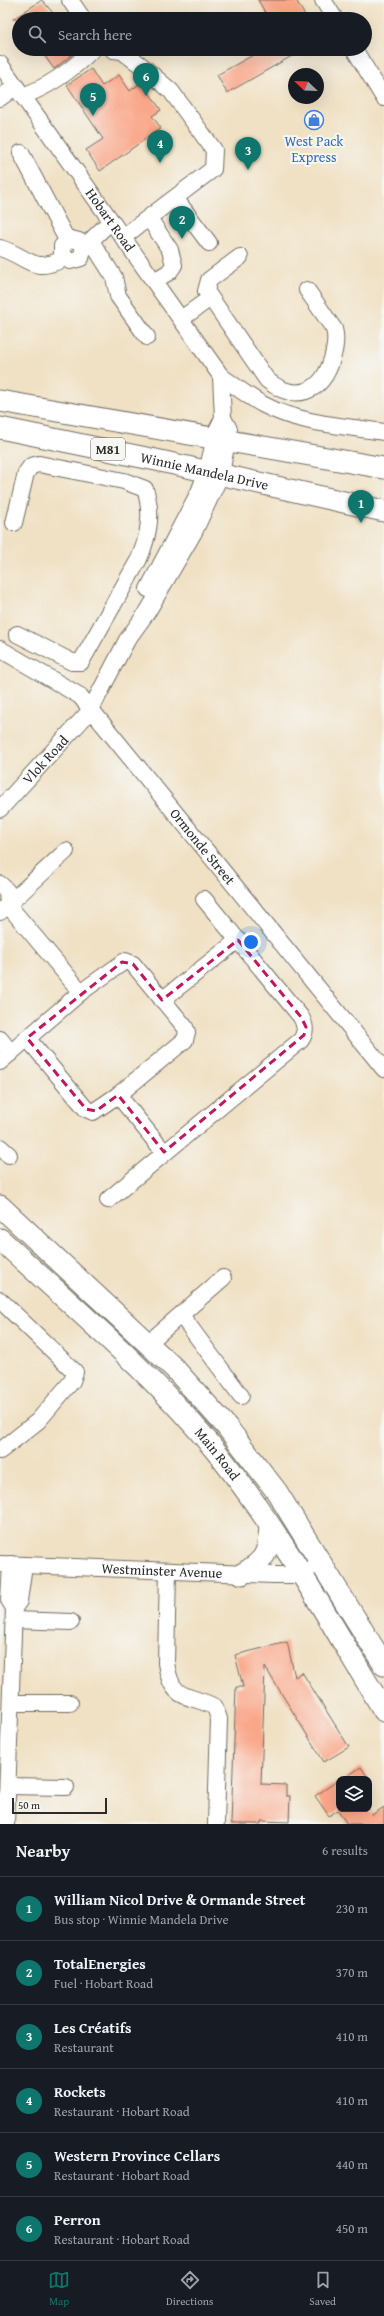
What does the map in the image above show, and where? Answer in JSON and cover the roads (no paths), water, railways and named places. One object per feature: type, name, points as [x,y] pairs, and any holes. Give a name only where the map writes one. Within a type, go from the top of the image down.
[{"type":"main road","name":"Winnie Mandela Drive","points":[[0,401],[384,468]]},
{"type":"main road","name":"Winnie Mandela Drive","points":[[0,428],[214,472],[384,511]]},
{"type":"main road","name":"Main Road","points":[[0,1206],[174,1368],[242,1446],[277,1492],[384,1666]]},
{"type":"main road","name":"Main Road","points":[[0,1239],[139,1369],[195,1427],[234,1474],[270,1527],[384,1710]]},
{"type":"main road","points":[[242,1574],[264,1558],[268,1548],[270,1527]]},
{"type":"street","points":[[70,0],[78,12]]},
{"type":"street","points":[[83,0],[91,12]]},
{"type":"street","points":[[323,0],[331,12]]},
{"type":"street","points":[[0,98],[18,92],[40,90],[93,56]]},
{"type":"street","points":[[123,237],[213,168],[214,150],[171,91],[129,56]]},
{"type":"street","points":[[358,56],[384,98]]},
{"type":"street","name":"Hobart Road","points":[[0,64],[18,92],[221,376],[251,398],[283,414],[323,423],[384,432]]},
{"type":"street","points":[[20,153],[67,240]]},
{"type":"street","points":[[175,198],[209,243]]},
{"type":"street","points":[[149,218],[167,245],[174,265],[169,272],[154,281]]},
{"type":"street","points":[[111,221],[88,244],[81,258],[70,261],[62,255],[62,246],[67,240],[75,239],[88,244],[114,277],[118,296],[147,337]]},
{"type":"street","points":[[0,248],[39,266],[50,265],[65,258]]},
{"type":"street","points":[[240,258],[209,280],[206,291],[210,299],[267,380],[275,387],[289,392],[310,390],[323,379],[330,366],[336,336],[330,321],[307,290]]},
{"type":"street","points":[[181,319],[210,299]]},
{"type":"street","points":[[139,559],[164,572],[173,555],[206,508],[221,440],[229,429],[223,418],[221,376]]},
{"type":"street","points":[[14,522],[26,473],[31,466],[38,464],[124,481],[145,489],[151,506],[146,542],[139,559],[81,662],[72,662],[17,634]]},
{"type":"street","points":[[146,542],[173,555]]},
{"type":"street","name":"Vlok Road","points":[[0,809],[90,711],[127,640],[137,611],[164,572]]},
{"type":"street","name":"Ormonde Street","points":[[0,649],[76,692],[384,1069]]},
{"type":"street","points":[[3,906],[66,851]]},
{"type":"street","points":[[0,884],[7,891],[3,906]]},
{"type":"street","points":[[108,1200],[164,1152],[301,1040],[304,1035],[306,1027],[301,1017],[204,899]]},
{"type":"street","points":[[3,906],[81,992]]},
{"type":"street","points":[[162,1000],[238,940]]},
{"type":"street","points":[[0,1039],[6,1057],[27,1038],[81,992],[125,961],[133,964],[185,1027],[186,1038],[118,1095],[96,1111],[86,1110],[27,1038]]},
{"type":"street","points":[[118,1095],[164,1152]]},
{"type":"street","points":[[148,1344],[223,1278]]},
{"type":"street","points":[[0,1300],[75,1372],[72,1382],[43,1416],[25,1433],[3,1443]]},
{"type":"street","points":[[181,1315],[241,1396]]},
{"type":"street","points":[[300,1575],[321,1563]]},
{"type":"street","points":[[6,1824],[14,1614],[9,1600],[12,1564]]},
{"type":"street","name":"Westminster Avenue","points":[[12,1564],[242,1574],[300,1575]]},
{"type":"street","points":[[168,1570],[166,1663],[168,1676],[176,1690],[186,1698],[215,1707],[219,1719],[216,1824]]},
{"type":"street","points":[[14,1614],[71,1622]]},
{"type":"street","points":[[11,1703],[70,1704]]},
{"type":"street","points":[[8,1786],[66,1787]]},
{"type":"place","name":"Perron","points":[[146,96]]},
{"type":"place","name":"Western Province Cellars","points":[[93,116]]},
{"type":"place","name":"West Pack Express","points":[[314,120]]},
{"type":"place","name":"Rockets","points":[[160,163]]},
{"type":"place","name":"Les Créatifs","points":[[248,170]]},
{"type":"place","name":"TotalEnergies","points":[[182,239]]},
{"type":"place","name":"William Nicol Drive & Ormande Street","points":[[361,523]]}]
